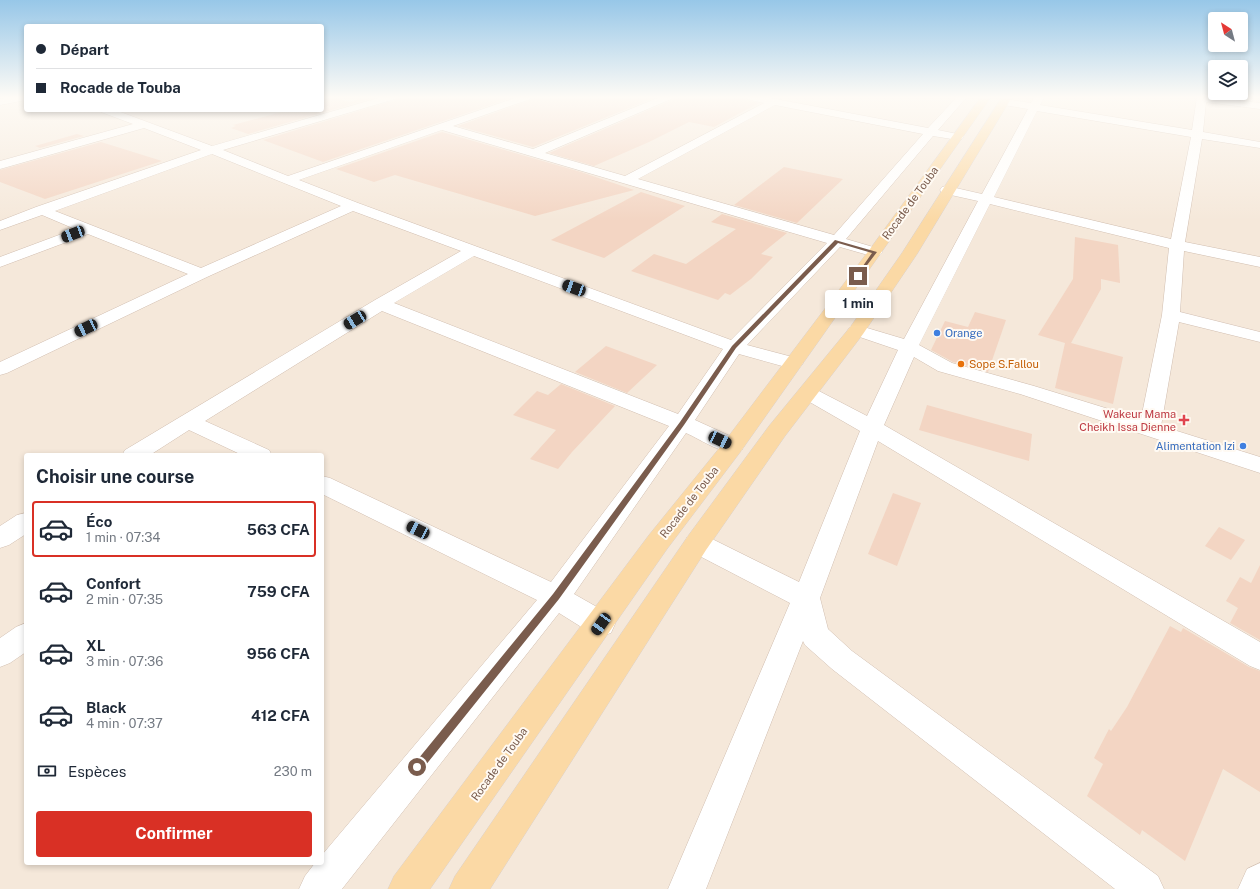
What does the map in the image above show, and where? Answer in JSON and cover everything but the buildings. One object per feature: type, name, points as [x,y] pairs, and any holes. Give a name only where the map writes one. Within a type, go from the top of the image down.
[{"type":"main road","name":"Rocade de Touba","points":[[407,889],[601,624],[658,542],[733,446],[957,138]]},
{"type":"main road","name":"Rocade de Touba","points":[[468,889],[697,543],[777,431],[808,393],[830,362],[857,330],[909,254],[947,190],[965,138]]},
{"type":"street","points":[[0,165],[95,138]]},
{"type":"street","points":[[181,138],[353,206],[734,347],[793,363]]},
{"type":"street","points":[[0,226],[41,210],[212,150],[251,138]]},
{"type":"street","points":[[288,180],[409,138]]},
{"type":"street","points":[[484,138],[875,252]]},
{"type":"street","points":[[535,153],[569,138]]},
{"type":"street","points":[[627,180],[705,138]]},
{"type":"street","points":[[318,889],[556,596],[682,423],[734,347],[837,241],[924,138]]},
{"type":"street","points":[[687,889],[806,598],[872,428],[909,347],[1017,138]]},
{"type":"street","points":[[1150,430],[1171,315],[1177,245],[1196,138]]},
{"type":"street","points":[[1219,138],[1260,145]]},
{"type":"street","points":[[947,190],[1177,245],[1260,262]]},
{"type":"street","points":[[0,369],[201,274],[353,206]]},
{"type":"street","points":[[41,210],[201,274]]},
{"type":"street","points":[[0,262],[87,229]]},
{"type":"street","points":[[0,247],[19,255]]},
{"type":"street","points":[[136,453],[472,250]]},
{"type":"street","points":[[381,304],[682,423],[733,446]]},
{"type":"street","points":[[1171,315],[1260,337]]},
{"type":"street","points":[[857,330],[909,347],[945,367],[1027,390],[1260,465]]},
{"type":"street","points":[[808,393],[872,428],[1260,657]]},
{"type":"street","points":[[187,421],[257,453]]},
{"type":"street","points":[[324,485],[556,596],[601,624]]},
{"type":"street","points":[[0,538],[24,523]]},
{"type":"street","points":[[697,543],[806,598],[815,636],[842,660],[1145,889]]},
{"type":"street","points":[[0,654],[24,637]]},
{"type":"street","points":[[1257,889],[1260,882]]},
{"type":"shaded area","points":[[0,138],[1260,138],[1260,889],[0,889]]},
{"type":"place","name":"Orange","points":[[937,333]]},
{"type":"place","name":"Sope S.Fallou","points":[[961,364]]},
{"type":"place","name":"Wakeur Mama Cheikh Issa Dienne","points":[[1184,420]]},
{"type":"place","name":"Alimentation Izi","points":[[1243,446]]},
{"type":"route","points":[[417,767],[556,596],[682,423],[734,347],[837,241],[875,252],[858,276]]}]
